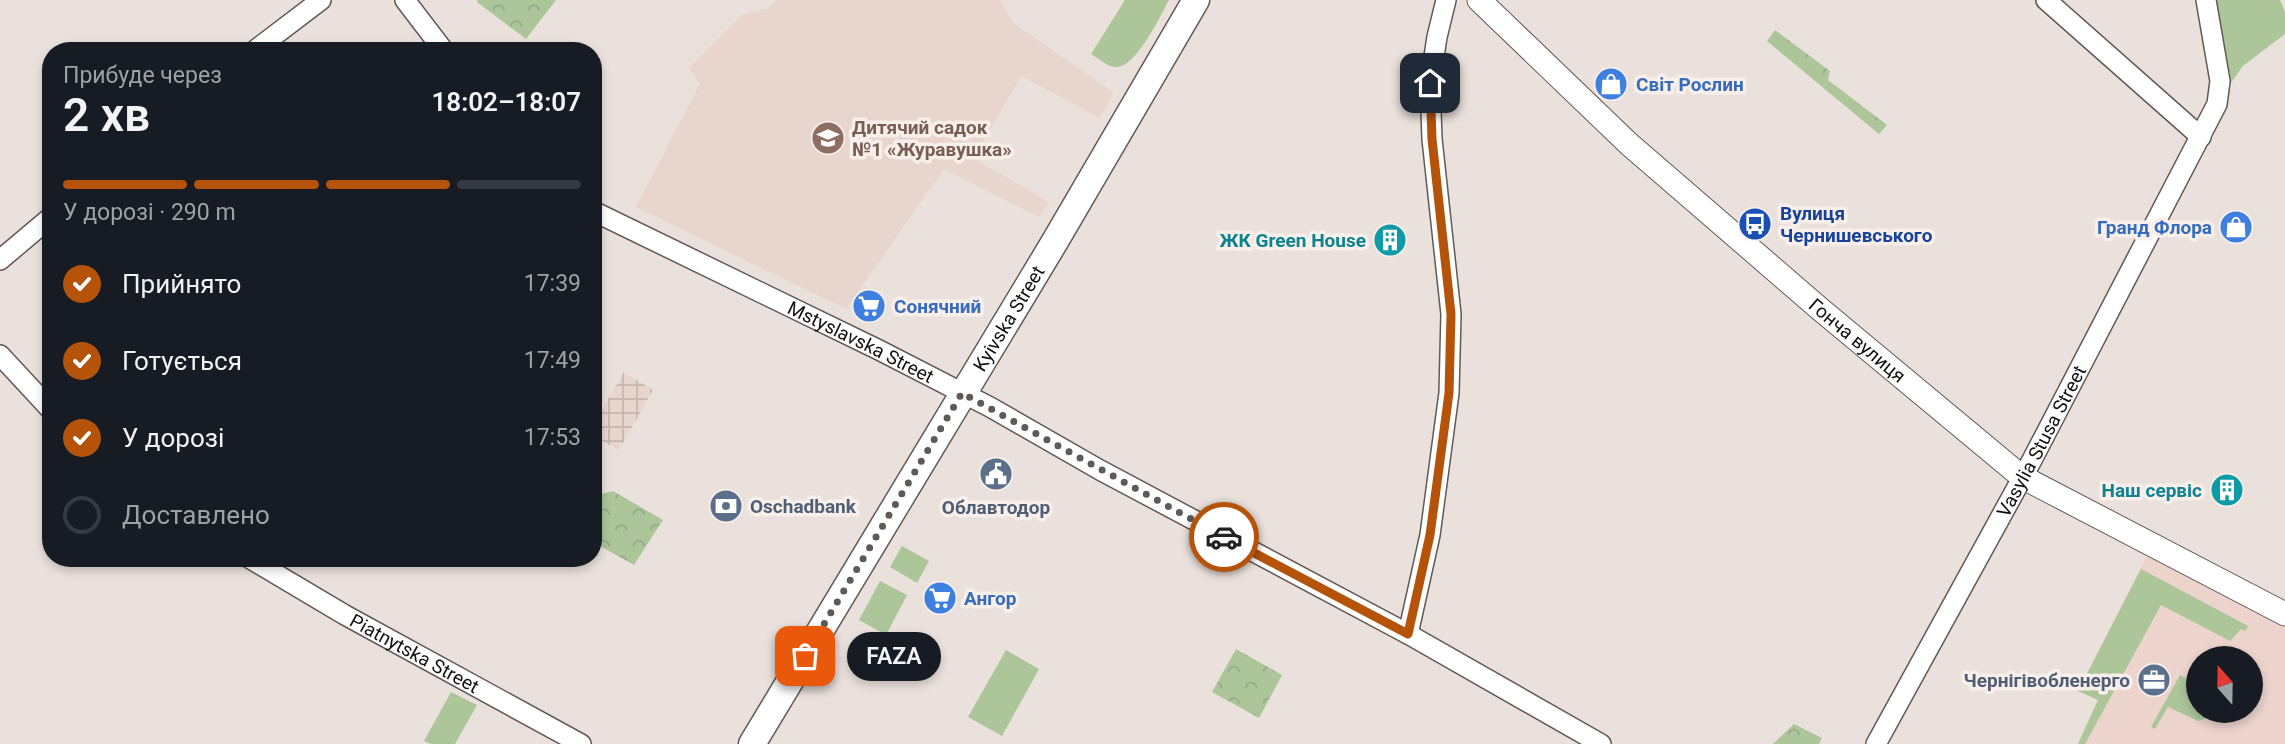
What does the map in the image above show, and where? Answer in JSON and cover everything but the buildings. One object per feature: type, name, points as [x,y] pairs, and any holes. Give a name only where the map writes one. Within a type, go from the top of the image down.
[{"type":"main road","name":"Kyivska Street","points":[[752,744],[1054,243],[1196,0]]},
{"type":"street","points":[[266,42],[321,0]]},
{"type":"street","points":[[405,0],[437,42]]},
{"type":"street","points":[[1408,634],[1430,535],[1449,393],[1451,314],[1432,139],[1430,83],[1446,0]]},
{"type":"street","name":"Гонча вулиця","points":[[1479,0],[1629,144],[2022,477],[2285,614]]},
{"type":"street","points":[[2046,0],[2201,137]]},
{"type":"street","name":"Vasylia Stusa Street","points":[[1876,744],[2022,477],[2217,104],[2220,80],[2206,0]]},
{"type":"street","name":"Mstyslavska Street","points":[[602,215],[962,393],[1100,470],[1408,634],[1601,744]]},
{"type":"street","points":[[0,260],[42,225]]},
{"type":"street","points":[[0,355],[42,400]]},
{"type":"street","name":"Piatnytska Street","points":[[264,567],[355,621],[581,744]]},
{"type":"shaded area","name":"Дитячий садок №1 «Журавушка»","points":[[776,0],[1001,0],[1013,23],[1113,92],[1100,118],[1021,76],[973,158],[1049,202],[1039,217],[944,169],[846,309],[636,207],[700,84],[689,68],[742,15],[769,8]]},
{"type":"shaded area","points":[[624,372],[653,390],[619,450],[602,441],[602,410]]},
{"type":"shaded area","points":[[2147,555],[2285,627],[2285,744],[2078,744],[2098,700],[2078,691]]},
{"type":"green space","points":[[556,0],[526,39],[477,2]]},
{"type":"green space","points":[[1125,0],[1169,0],[1139,51],[1123,65],[1112,67],[1091,54]]},
{"type":"green space","points":[[2215,0],[2280,0],[2285,12],[2285,34],[2243,66],[2227,88]]},
{"type":"green space","points":[[1775,30],[1830,71],[1828,80],[1887,125],[1879,134],[1767,41]]},
{"type":"green space","points":[[613,491],[663,520],[634,565],[602,547],[602,494]]},
{"type":"green space","points":[[902,546],[929,561],[917,583],[890,567]]},
{"type":"green space","points":[[2141,569],[2248,626],[2245,631],[2241,629],[2230,641],[2161,605],[2085,744],[2078,744],[2098,700],[2078,691]]},
{"type":"green space","points":[[880,581],[907,595],[886,635],[859,620]]},
{"type":"green space","points":[[1236,649],[1282,675],[1259,718],[1212,692]]},
{"type":"green space","points":[[1006,650],[1039,669],[1002,736],[968,717]]},
{"type":"green space","points":[[2180,675],[2186,678],[2186,715],[2168,707],[2155,729],[2151,727]]},
{"type":"green space","points":[[451,692],[477,705],[455,744],[431,744],[424,741]]},
{"type":"green space","points":[[1794,724],[1822,738],[1819,744],[1773,744]]},
{"type":"way so far","points":[[805,656],[962,393],[1224,537]]},
{"type":"place","name":"Свiт Рослин","points":[[1611,84]]},
{"type":"place","name":"Дитячий садок №1 «Журавушка»","points":[[828,138]]},
{"type":"place","name":"Вулиця Чернишевського","points":[[1755,224]]},
{"type":"place","name":"Гранд Флора","points":[[2236,227]]},
{"type":"place","name":"ЖК Green House","points":[[1390,240]]},
{"type":"place","name":"Сонячний","points":[[869,306]]},
{"type":"place","name":"Облавтодор","points":[[996,474]]},
{"type":"place","name":"Наш сервіс","points":[[2227,490]]},
{"type":"place","name":"Oschadbank","points":[[726,506]]},
{"type":"place","name":"Ангор","points":[[940,598]]},
{"type":"place","name":"FAZA","points":[[805,656]]},
{"type":"place","name":"Чернігівобленерго","points":[[2154,680]]},
{"type":"route","points":[[1224,537],[1408,634],[1430,535],[1449,393],[1451,314],[1432,139],[1430,83]]}]
